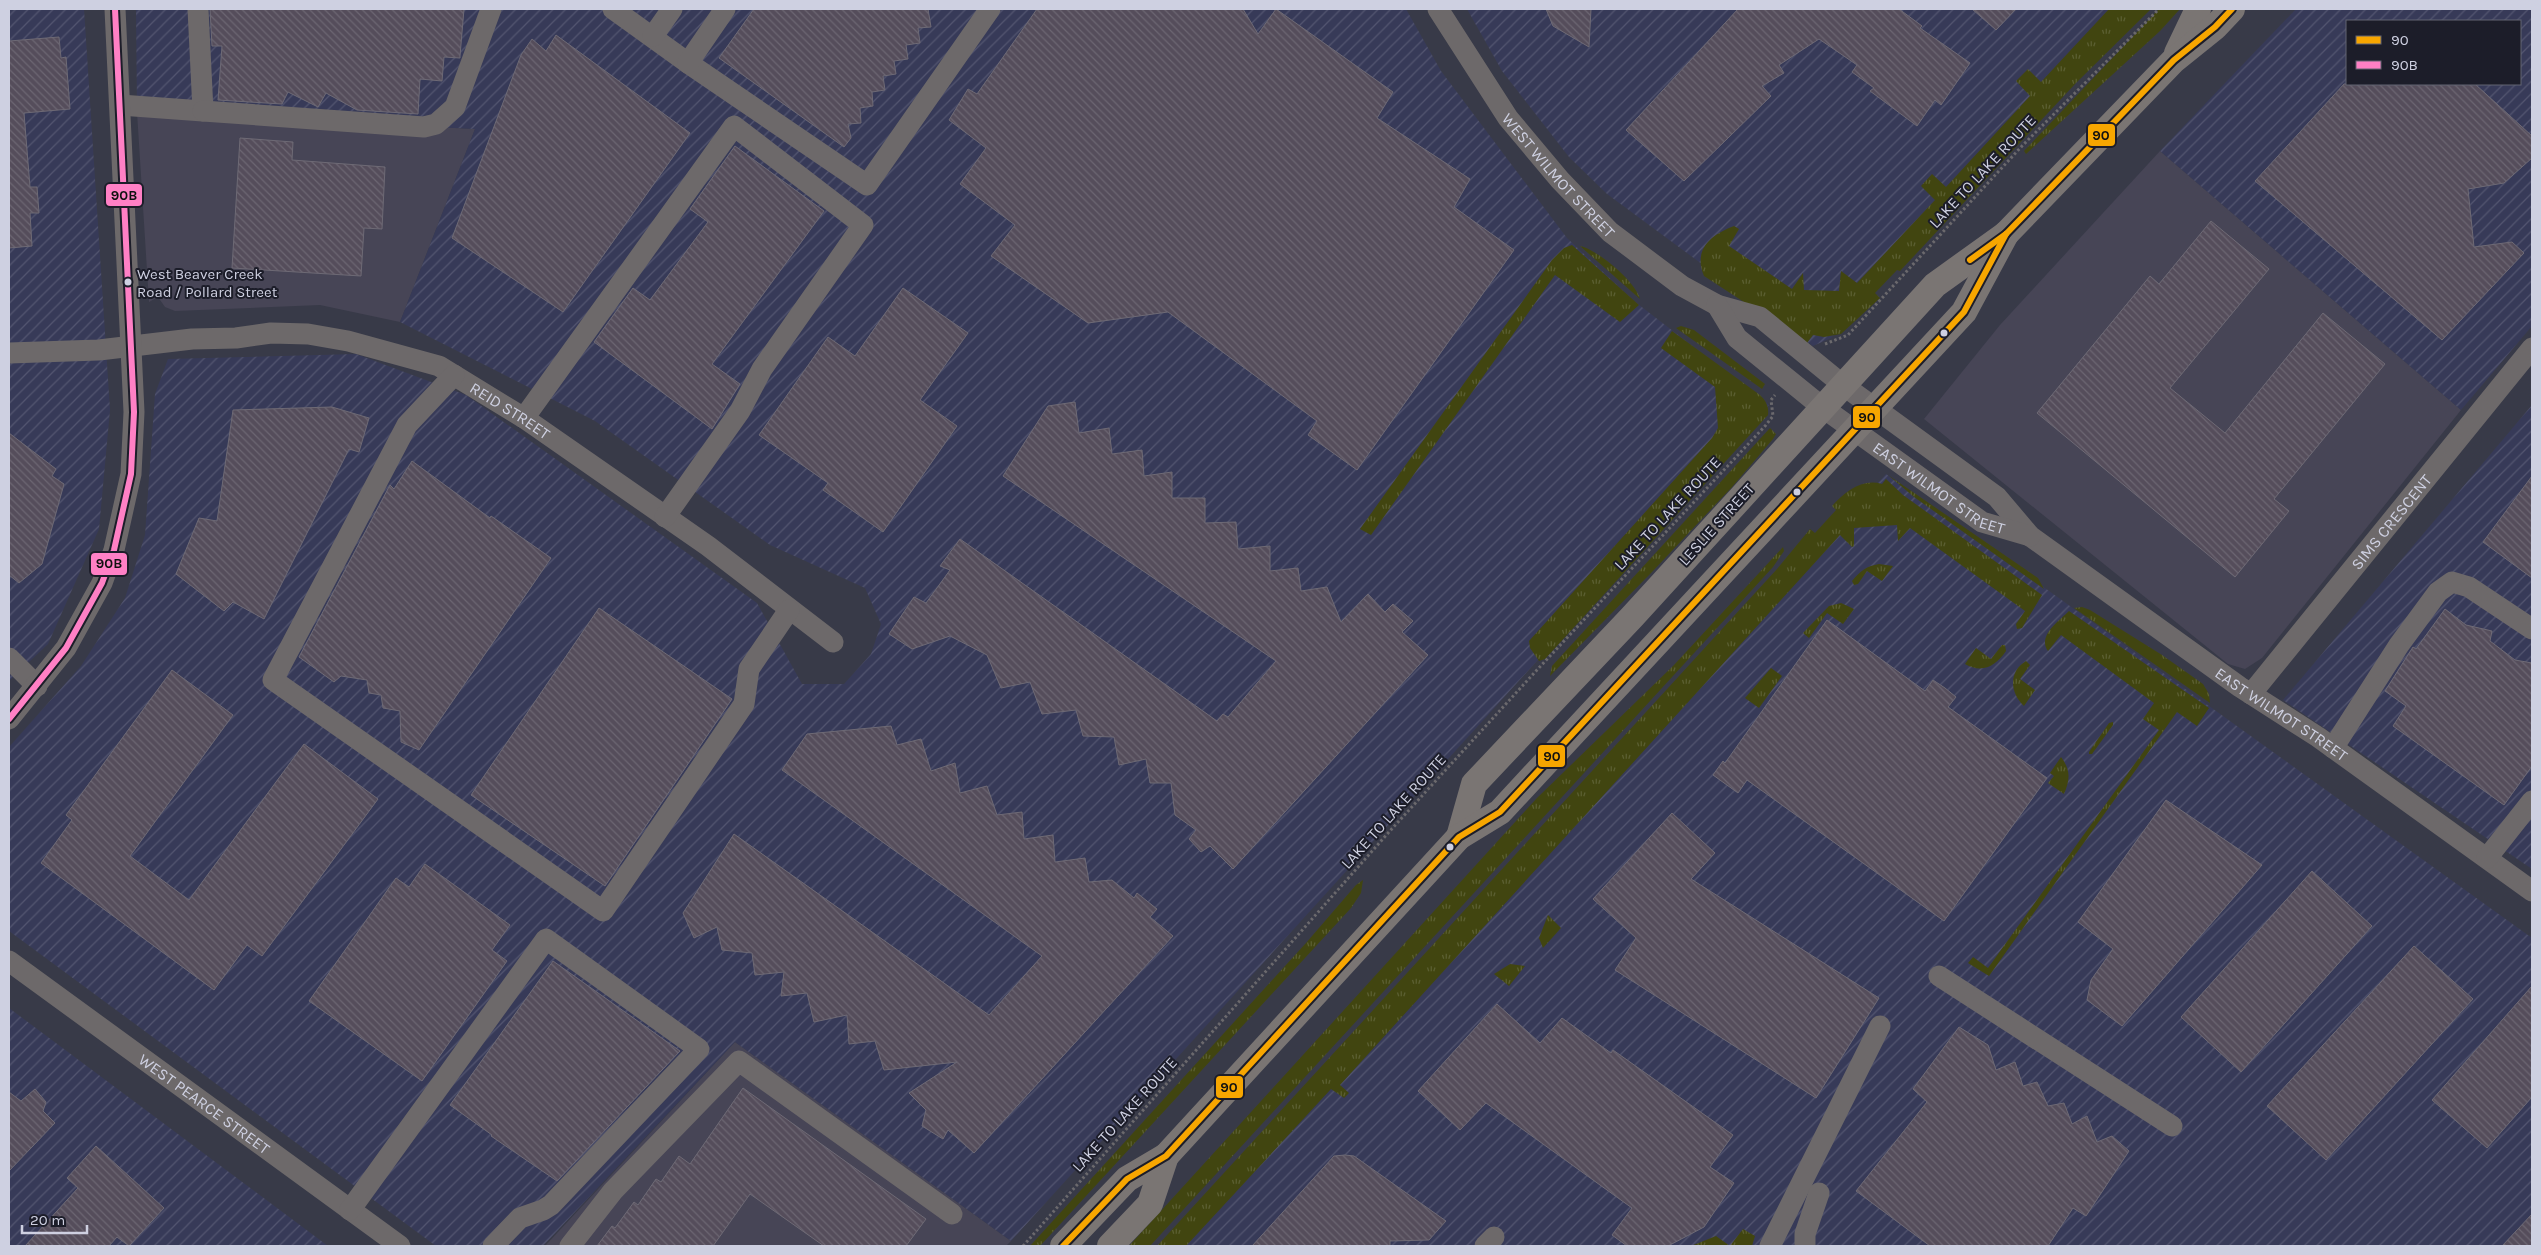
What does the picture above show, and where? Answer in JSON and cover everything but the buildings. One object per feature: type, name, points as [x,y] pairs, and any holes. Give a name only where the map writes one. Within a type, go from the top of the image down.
[{"type":"main road","name":"LESLIE STREET","points":[[2174,60],[2198,9]]},
{"type":"main road","name":"LESLIE STREET","points":[[1459,837],[1474,784],[1632,616],[1935,285],[2006,234],[2174,60],[2232,9]]},
{"type":"main road","name":"LESLIE STREET","points":[[1062,1246],[1127,1179],[1166,1156],[1459,837],[1500,812],[1964,312],[2006,234]]},
{"type":"main road","name":"LESLIE STREET","points":[[1110,1246],[1150,1204],[1166,1156]]},
{"type":"street","points":[[9,719],[66,648],[102,582],[114,550],[131,474],[134,412],[115,9]]},
{"type":"street","points":[[198,9],[203,111]]},
{"type":"street","points":[[120,105],[424,127],[436,124],[455,107],[490,9]]},
{"type":"street","points":[[614,9],[867,185],[990,9]]},
{"type":"street","points":[[653,36],[672,9]]},
{"type":"street","points":[[688,62],[725,9]]},
{"type":"street","name":"WEST WILMOT STREET","points":[[1438,9],[1508,118],[1560,180],[1610,232],[1682,286],[1717,306],[1760,317],[1843,385]]},
{"type":"street","points":[[524,418],[734,126],[863,225],[762,369],[740,412],[666,518]]},
{"type":"street","name":"WEST WILMOT STREET","points":[[1717,306],[1737,338],[1822,407]]},
{"type":"street","name":"REID STREET","points":[[9,353],[130,347],[192,338],[236,338],[271,333],[308,334],[348,340],[439,366],[524,418],[708,546],[833,642]]},
{"type":"street","name":"SIMS CRESCENT","points":[[2251,694],[2532,348]]},
{"type":"street","points":[[454,375],[407,425],[273,680],[603,911],[744,704],[749,669],[789,610]]},
{"type":"street","name":"EAST WILMOT STREET","points":[[1843,385],[1997,497],[2030,536],[2251,694],[2333,748],[2532,891]]},
{"type":"street","name":"EAST WILMOT STREET","points":[[1822,407],[1982,522],[2030,536]]},
{"type":"street","points":[[2333,748],[2398,645],[2438,592],[2452,582],[2468,587],[2532,629]]},
{"type":"street","points":[[9,658],[37,686]]},
{"type":"street","points":[[2486,858],[2532,801]]},
{"type":"street","points":[[350,1210],[546,939],[698,1049],[551,1205],[544,1210],[520,1218],[493,1246]]},
{"type":"street","name":"WEST PEARCE STREET","points":[[9,961],[400,1246]]},
{"type":"street","points":[[1939,976],[2172,1126]]},
{"type":"street","points":[[1770,1246],[1880,1026]]},
{"type":"street","points":[[570,1246],[613,1191],[739,1061],[952,1214]]},
{"type":"street","points":[[1805,1246],[1805,1234],[1819,1193]]},
{"type":"path","name":"LAKE TO LAKE ROUTE","points":[[1822,345],[1848,335],[2016,152],[2159,9]]},
{"type":"path","name":"LAKE TO LAKE ROUTE","points":[[1023,1246],[1395,825],[1766,425],[1773,416],[1771,400],[1775,395]]},
{"type":"shaded area","points":[[9,9],[84,9],[110,410],[99,529],[48,644],[9,681]]},
{"type":"shaded area","points":[[136,9],[1406,9],[1441,71],[1567,238],[1634,301],[1769,405],[1011,1241],[735,1042],[543,1246],[436,1246],[9,931],[9,747],[81,666],[125,598],[145,535],[155,394],[168,359],[356,354],[466,395],[757,603],[802,684],[844,684],[871,654],[881,624],[865,588],[770,545],[595,421],[400,322],[475,129],[137,112]]},
{"type":"shaded area","points":[[1467,9],[2133,9],[1831,338],[1813,346],[1607,194],[1569,157],[1502,71]]},
{"type":"shaded area","points":[[2296,9],[2532,9],[2532,326],[2461,410],[2160,151]]},
{"type":"shaded area","points":[[137,112],[475,129],[400,322],[320,305],[175,311],[165,307],[158,297],[149,302]]},
{"type":"shaded area","points":[[2160,151],[2461,410],[2262,658],[2245,669],[2228,664],[1924,419],[2000,325]]},
{"type":"shaded area","points":[[2532,405],[2532,869],[2283,700]]},
{"type":"shaded area","points":[[1886,474],[2532,938],[2532,1246],[1176,1246],[1322,1090]]},
{"type":"shaded area","points":[[9,1008],[328,1246],[9,1246]]},
{"type":"shaded area","points":[[735,1042],[1011,1241],[1006,1246],[545,1246]]},
{"type":"green space","points":[[2109,9],[2151,9],[2076,83],[1900,271],[1897,270],[1875,293],[1880,298],[1841,334],[1824,337],[1813,335],[1807,343],[1704,276],[1701,267],[1702,251],[1711,239],[1734,226],[1739,229],[1729,246],[1792,289],[1803,273],[1804,290],[1839,291],[1841,271],[1857,283],[1935,200],[1921,186],[1932,174],[1946,187],[2030,96],[2016,81],[2028,69],[2041,82]]},
{"type":"green space","points":[[2159,9],[2180,9],[2160,31],[2026,154],[2024,151]]},
{"type":"green space","points":[[1572,245],[1639,305],[1620,322],[1555,275],[1371,535],[1360,529],[1552,260],[1564,248]]},
{"type":"green space","points":[[1580,246],[1596,253],[1615,267],[1624,275],[1640,299]]},
{"type":"green space","points":[[1681,326],[1694,330],[1765,384],[1762,389],[1676,328]]},
{"type":"green space","points":[[1672,331],[1760,395],[1767,404],[1768,415],[1545,659],[1539,661],[1530,648],[1529,641],[1712,438],[1718,428],[1715,387],[1661,348]]},
{"type":"green space","points":[[1770,428],[1776,434],[1773,439],[1732,487],[1550,676],[1552,666]]},
{"type":"green space","points":[[1888,475],[2038,578],[2044,589],[1914,497]]},
{"type":"green space","points":[[1886,479],[1903,495],[2042,595],[2022,628],[2017,629],[2016,624],[2025,611],[1910,528],[1898,541],[1897,525],[1854,528],[1854,546],[1852,547],[1840,535],[1340,1085],[1349,1093],[1344,1098],[1331,1089],[1186,1246],[1157,1246],[1777,569],[1810,529],[1815,533],[1836,510],[1832,506],[1848,491],[1868,483],[1882,484]]},
{"type":"green space","points":[[1783,547],[1784,551],[1773,567],[1150,1246],[1129,1246],[1537,798],[1674,665]]},
{"type":"green space","points":[[1879,564],[1893,566],[1882,581],[1867,571],[1858,584],[1854,585],[1852,581],[1861,572]]},
{"type":"green space","points":[[1841,603],[1854,609],[1843,624],[1827,613],[1809,638],[1803,633],[1829,606]]},
{"type":"green space","points":[[2082,607],[2090,610],[2162,655],[2203,684],[2209,694],[2210,703],[2074,608]]},
{"type":"green space","points":[[2069,611],[2209,708],[2197,726],[2177,712],[1989,976],[1968,963],[1973,957],[1988,968],[2159,730],[2143,719],[2154,703],[2061,635],[2048,651],[2045,645],[2047,634]]},
{"type":"green space","points":[[2002,645],[2005,645],[2006,651],[1998,661],[1988,667],[1977,668],[1965,664],[1976,648],[1991,659]]},
{"type":"green space","points":[[2026,661],[2030,665],[2020,679],[2035,690],[2024,706],[2016,695],[2013,683],[2016,671]]},
{"type":"green space","points":[[1771,668],[1782,676],[1759,708],[1745,698]]},
{"type":"green space","points":[[2113,722],[2113,725],[2092,754],[2089,754],[2109,723]]},
{"type":"green space","points":[[2061,757],[2068,771],[2064,794],[2048,783],[2054,776],[2050,773]]},
{"type":"green space","points":[[1363,880],[1361,893],[1351,908],[1040,1246],[1030,1246],[1306,943],[1356,885]]},
{"type":"green space","points":[[1548,915],[1561,928],[1543,948],[1539,938]]},
{"type":"green space","points":[[1510,964],[1525,966],[1509,986],[1494,974]]},
{"type":"green space","points":[[1743,1229],[1755,1236],[1752,1246],[1730,1246]]},
{"type":"green space","points":[[1716,1236],[1730,1246],[1691,1246]]},
{"type":"transit line","name":"90B","points":[[9,719],[66,648],[102,583],[114,550],[131,474],[134,412],[115,9]]},
{"type":"transit line","name":"90","points":[[1970,260],[2006,234],[2174,60],[2215,27],[2232,9]]},
{"type":"transit line","name":"90","points":[[1063,1246],[1127,1179],[1166,1156],[1459,837],[1500,812],[1964,312],[2006,234]]},
{"type":"place","name":"West Beaver Creek Road / Pollard Street","points":[[128,282]]}]
